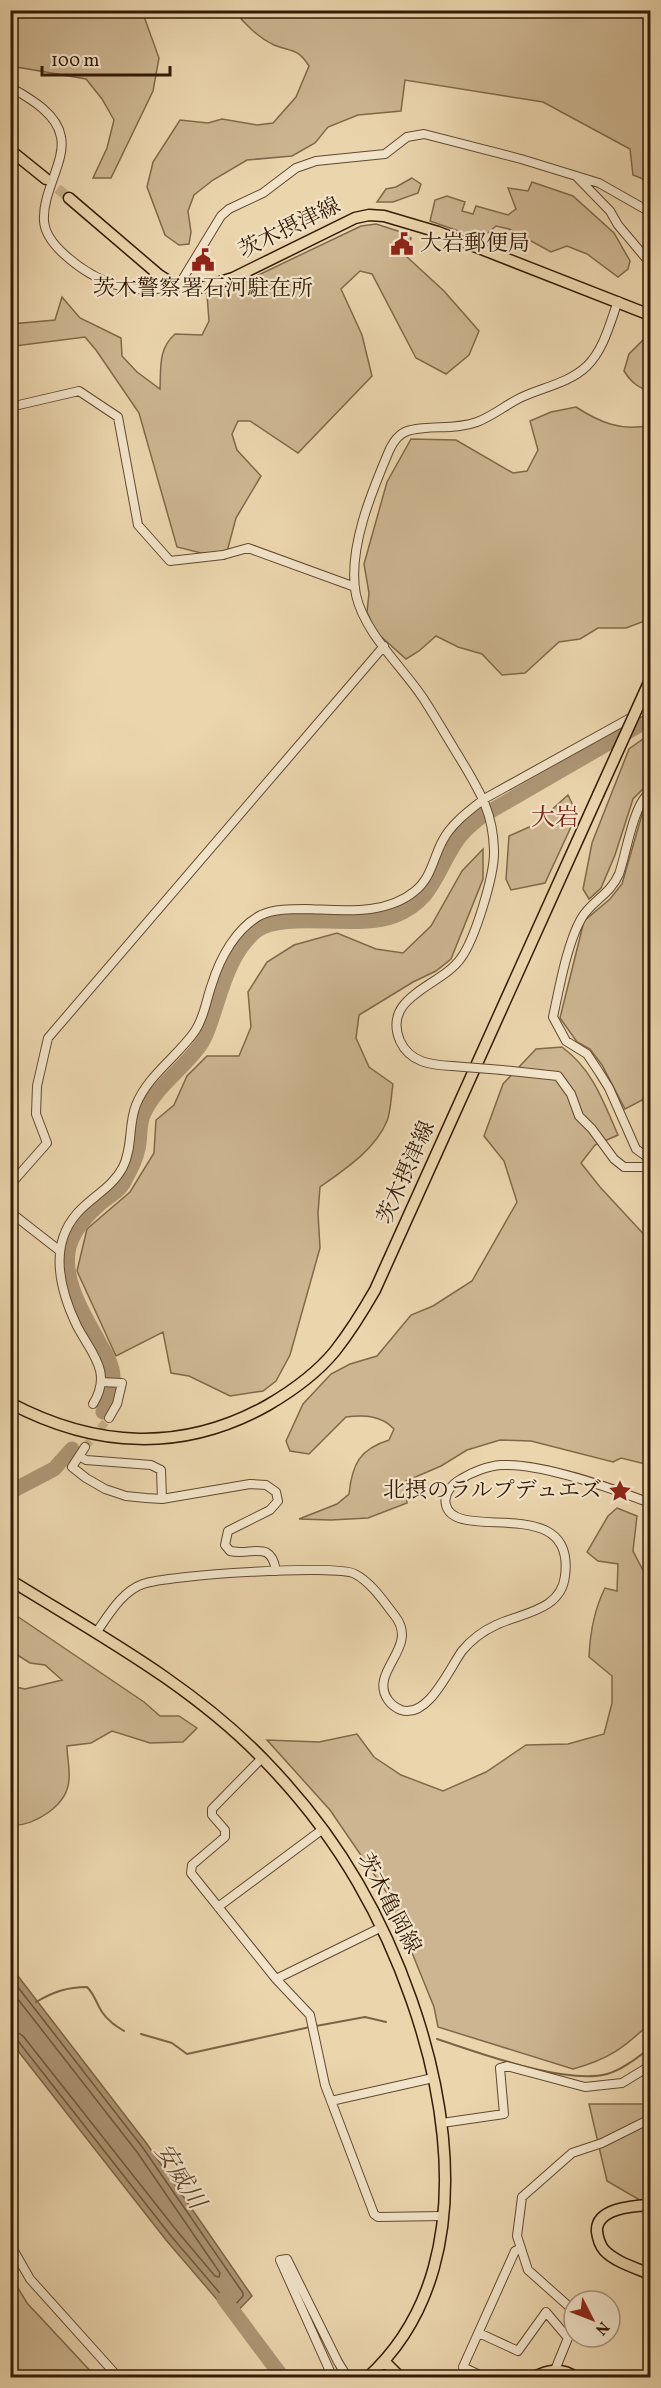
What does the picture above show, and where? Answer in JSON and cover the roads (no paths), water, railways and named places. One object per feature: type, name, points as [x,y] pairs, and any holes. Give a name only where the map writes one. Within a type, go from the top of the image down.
[{"type":"main road","points":[[10,150],[46,179]]},
{"type":"main road","name":"茨木摂津線","points":[[69,198],[159,275],[179,285],[192,288],[204,287],[233,278],[333,227],[369,215],[384,216],[438,232],[651,315]]},
{"type":"main road","name":"茨木摂津線","points":[[10,1403],[51,1422],[84,1433],[131,1440],[176,1438],[217,1429],[254,1413],[290,1392],[334,1352],[361,1315],[375,1290],[650,681]]},
{"type":"main road","name":"茨木亀岡線","points":[[10,1580],[172,1683],[262,1758],[297,1795],[323,1829],[358,1882],[382,1927],[407,1986],[433,2078],[442,2123],[445,2175],[443,2216],[432,2279],[406,2333],[369,2376]]},
{"type":"main road","points":[[651,2205],[611,2211],[601,2219],[597,2227],[598,2241],[605,2251],[622,2262],[651,2274]]},
{"type":"main road","points":[[384,2361],[401,2378]]},
{"type":"main road","points":[[539,2376],[555,2370],[567,2372],[577,2378]]},
{"type":"street","points":[[10,87],[47,112],[61,135],[61,152],[46,195],[44,223],[54,245],[88,274],[122,288],[167,289],[179,285],[221,216],[229,209],[263,193],[296,168],[316,161],[385,154],[407,137],[424,134],[521,159],[599,183],[651,212]]},
{"type":"street","points":[[575,176],[610,211],[618,225],[651,263]]},
{"type":"street","points":[[618,301],[601,348],[588,365],[570,378],[523,397],[477,422],[448,428],[410,430],[399,436],[391,446],[370,497],[355,556],[355,587],[365,620],[422,697],[485,802],[493,831],[494,854],[491,881],[465,951],[450,971],[405,1001],[397,1015],[398,1036],[409,1054],[429,1065],[558,1076],[571,1094],[579,1116],[624,1167],[643,1167],[651,1162],[636,1149],[609,1088],[599,1072],[586,1054],[566,1041],[553,1017],[574,932],[582,916],[609,892],[614,884],[638,809],[646,795],[651,793]]},
{"type":"street","points":[[10,407],[79,391],[118,417],[138,525],[170,561],[223,555],[248,548],[355,587]]},
{"type":"street","points":[[10,1185],[47,1143],[36,1114],[37,1086],[48,1038],[384,646]]},
{"type":"street","points":[[93,1404],[103,1382],[99,1366],[76,1325],[61,1282],[60,1251],[68,1227],[75,1215],[120,1173],[128,1154],[136,1103],[147,1086],[193,1034],[201,1021],[218,968],[239,933],[262,915],[272,912],[289,909],[357,910],[381,908],[399,902],[416,891],[431,873],[443,840],[461,817],[651,707]]},
{"type":"street","points":[[10,1212],[60,1251]]},
{"type":"street","points":[[103,1382],[122,1383],[114,1411],[109,1418]]},
{"type":"street","points":[[85,1447],[72,1467],[105,1489],[126,1496],[162,1499],[250,1484],[266,1485],[276,1491],[278,1501],[270,1510],[228,1531],[225,1538],[225,1545],[230,1551],[239,1553],[262,1550],[267,1552],[274,1558],[276,1571]]},
{"type":"street","points":[[79,1456],[86,1460],[151,1465],[162,1470],[162,1499]]},
{"type":"street","points":[[96,1633],[125,1596],[141,1584],[167,1578],[276,1571],[348,1570],[369,1584],[398,1619],[403,1629],[400,1646],[385,1677],[385,1694],[391,1704],[401,1710],[412,1710],[426,1704],[462,1652],[481,1633],[500,1623],[541,1609],[555,1596],[565,1580],[564,1555],[559,1544],[551,1535],[539,1527],[524,1523],[463,1520],[451,1514],[446,1507],[448,1491],[452,1485],[466,1476],[500,1466],[526,1467],[612,1488],[651,1503]]},
{"type":"street","points":[[262,1758],[212,1809],[212,1815],[225,1830],[225,1837],[192,1865],[191,1873],[276,1979],[310,2015],[325,2085],[374,2214],[378,2217],[443,2216]]},
{"type":"street","points":[[218,1907],[323,1829]]},
{"type":"street","points":[[276,1979],[382,1927]]},
{"type":"street","points":[[442,2123],[504,2114],[500,2068],[507,2066],[585,2088],[622,2083],[651,2066]]},
{"type":"street","points":[[331,2101],[433,2078]]},
{"type":"street","points":[[562,2301],[528,2270],[517,2236],[522,2197],[572,2152],[602,2143],[651,2119]]},
{"type":"street","points":[[10,2244],[30,2279],[118,2378]]},
{"type":"street","points":[[486,2378],[463,2367],[515,2251],[521,2248]]},
{"type":"street","points":[[333,2378],[280,2260],[287,2259],[348,2378]]},
{"type":"street","points":[[479,2333],[518,2351],[546,2312],[562,2326]]},
{"type":"street","points":[[555,2370],[564,2349]]},
{"type":"water","points":[[11,1967],[147,2144],[252,2296],[232,2317],[166,2240],[11,2042]]},
{"type":"waterway","points":[[103,1412],[112,1391],[113,1373],[109,1360],[81,1310],[71,1285],[67,1259],[69,1247],[74,1234],[86,1217],[124,1182],[137,1153],[141,1122],[149,1103],[203,1041],[229,970],[247,939],[268,925],[284,922],[379,920],[407,910],[425,895],[457,841],[482,816],[650,719]]},
{"type":"waterway","points":[[10,1492],[54,1469],[72,1449]]},
{"type":"waterway","points":[[36,2002],[60,1991],[87,1987],[104,2015],[124,2031]]},
{"type":"waterway","points":[[316,2026],[365,2017],[386,2022]]},
{"type":"waterway","points":[[141,2034],[172,2043],[187,2054],[310,2027]]},
{"type":"waterway","points":[[437,2039],[522,2066],[569,2075],[589,2076],[618,2070],[650,2048]]},
{"type":"waterway","name":"安威川","points":[[224,2299],[283,2378]]},
{"type":"tunnel","points":[[46,179],[69,198]]},
{"type":"tunnel","points":[[85,1447],[109,1418]]},
{"type":"place","name":"大岩郵便局","points":[[402,244]]},
{"type":"place","name":"茨木警察署石河駐在所","points":[[203,260]]},
{"type":"place","name":"北摂のラルプデュエズ","points":[[620,1491]]},
{"type":"district","name":"大岩","points":[[555,819]]}]
